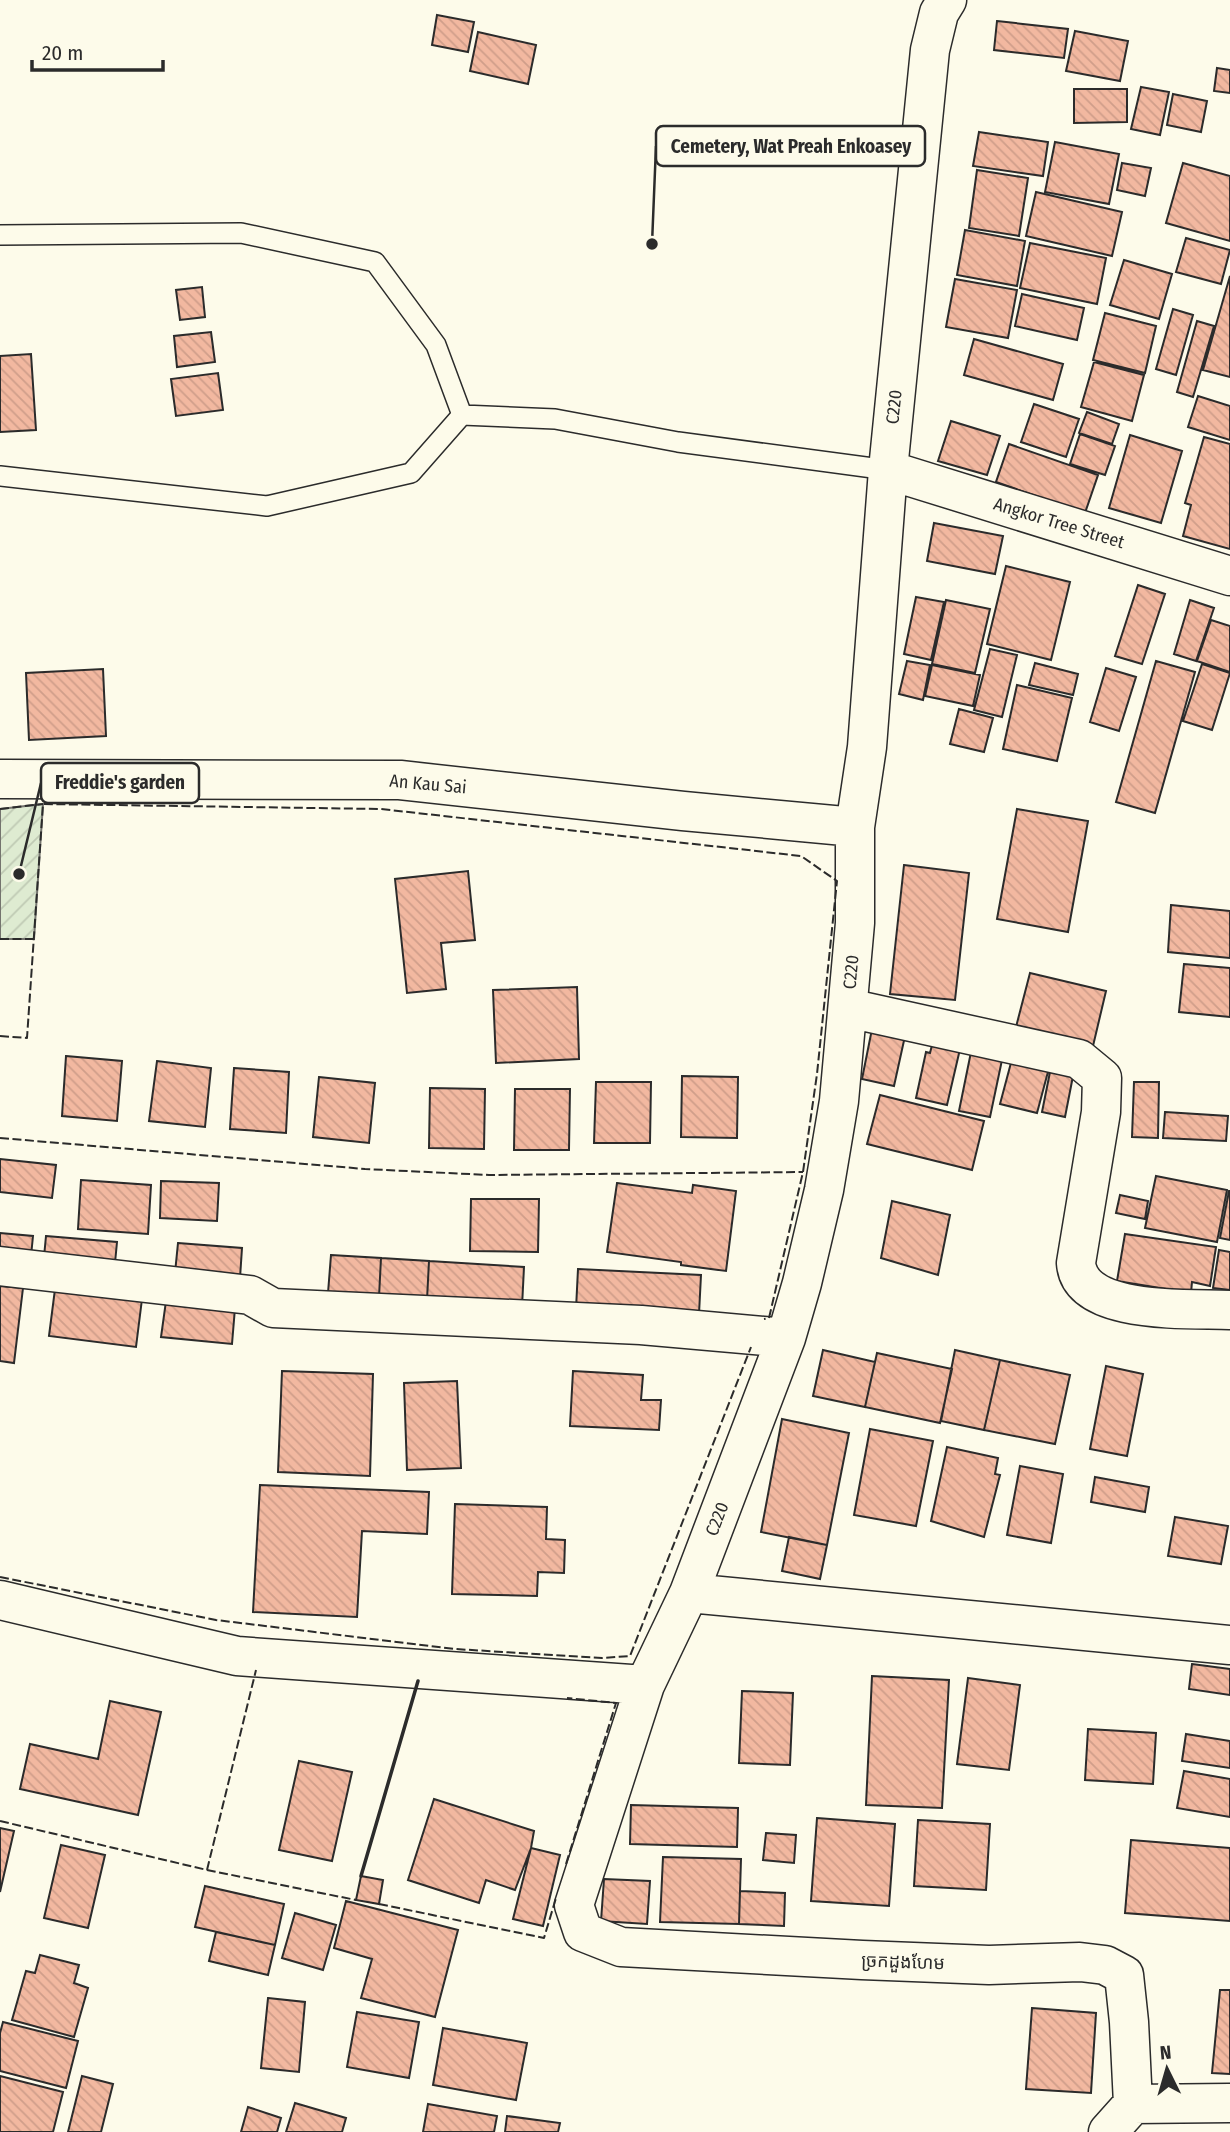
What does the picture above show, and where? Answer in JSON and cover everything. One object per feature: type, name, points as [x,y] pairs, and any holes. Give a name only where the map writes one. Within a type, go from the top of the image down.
[{"type":"street","name":"C220","points":[[574,1905],[645,1685],[689,1593],[786,1338],[824,1190],[839,1101],[848,1008],[855,923],[855,827],[867,747],[888,470],[930,50],[939,13],[947,0]]},
{"type":"street","name":"Angkor Tree Street","points":[[888,470],[1230,576]]},
{"type":"street","name":"An Kau Sai","points":[[0,779],[400,780],[855,827]]},
{"type":"street","points":[[848,1008],[1079,1059],[1102,1078],[1101,1112],[1076,1263],[1077,1275],[1086,1286],[1103,1298],[1130,1304],[1230,1310]]},
{"type":"street","points":[[0,1266],[250,1295],[273,1308],[641,1325],[786,1338]]},
{"type":"street","points":[[689,1593],[1230,1645]]},
{"type":"street","points":[[0,1600],[237,1656],[645,1685]]},
{"type":"street","name":"ច្រកដួងហែម","points":[[574,1905],[583,1932],[621,1947],[989,1965],[1080,1962],[1105,1965],[1124,1975],[1129,2022],[1121,2118]]},
{"type":"street","points":[[1121,2118],[1230,2103]]},
{"type":"lane","points":[[0,235],[241,233],[375,262],[436,345],[461,415]]},
{"type":"lane","points":[[461,415],[555,419],[678,442],[888,470]]},
{"type":"lane","points":[[0,476],[267,506],[411,473],[461,415]]},
{"type":"green space","points":[[43,804],[34,939],[0,939],[0,809]]},
{"type":"building","points":[[437,15],[474,22],[468,52],[432,45]]},
{"type":"building","points":[[997,21],[1068,29],[1064,58],[994,50]]},
{"type":"building","points":[[1075,31],[1128,41],[1120,81],[1066,71]]},
{"type":"building","points":[[478,32],[536,45],[528,84],[470,71]]},
{"type":"building","points":[[1217,68],[1230,70],[1230,93],[1214,91]]},
{"type":"building","points":[[1141,87],[1169,92],[1160,135],[1131,129]]},
{"type":"building","points":[[1074,89],[1127,89],[1127,122],[1074,123]]},
{"type":"building","points":[[1173,94],[1207,101],[1201,132],[1167,125]]},
{"type":"building","points":[[979,132],[1048,142],[1043,176],[973,166]]},
{"type":"building","points":[[1055,142],[1119,154],[1109,204],[1045,192]]},
{"type":"building","points":[[1122,163],[1151,168],[1145,196],[1117,190]]},
{"type":"building","points":[[1183,163],[1230,176],[1230,241],[1166,223]]},
{"type":"building","points":[[977,170],[1028,178],[1019,236],[969,228]]},
{"type":"building","points":[[1036,192],[1122,212],[1112,256],[1026,236]]},
{"type":"building","points":[[965,230],[1025,241],[1017,286],[957,275]]},
{"type":"building","points":[[1186,238],[1230,250],[1221,284],[1176,272]]},
{"type":"building","points":[[1030,243],[1106,258],[1097,304],[1020,288]]},
{"type":"building","points":[[1124,260],[1172,274],[1159,319],[1110,305]]},
{"type":"building","points":[[1230,276],[1230,377],[1203,370]]},
{"type":"building","points":[[955,279],[1017,290],[1008,338],[946,327]]},
{"type":"building","points":[[202,287],[205,317],[180,320],[176,290]]},
{"type":"building","points":[[1022,294],[1084,308],[1077,340],[1015,326]]},
{"type":"building","points":[[1173,309],[1193,315],[1176,375],[1156,369]]},
{"type":"building","points":[[1105,313],[1156,326],[1145,373],[1093,360]]},
{"type":"building","points":[[1197,321],[1214,326],[1193,397],[1177,392]]},
{"type":"building","points":[[211,332],[215,362],[177,367],[174,336]]},
{"type":"building","points":[[974,339],[1063,364],[1053,400],[964,375]]},
{"type":"building","points":[[31,354],[36,430],[0,432],[0,356]]},
{"type":"building","points":[[1094,362],[1144,375],[1132,421],[1081,407]]},
{"type":"building","points":[[218,373],[223,410],[176,416],[171,379]]},
{"type":"building","points":[[1198,396],[1230,406],[1230,440],[1188,427]]},
{"type":"building","points":[[1034,404],[1079,419],[1066,457],[1021,442]]},
{"type":"building","points":[[1087,412],[1119,424],[1112,444],[1079,433]]},
{"type":"building","points":[[951,421],[1000,436],[987,475],[938,461]]},
{"type":"building","points":[[1080,434],[1115,446],[1105,475],[1070,464]]},
{"type":"building","points":[[1130,435],[1182,451],[1161,523],[1109,508]]},
{"type":"building","points":[[1204,437],[1230,444],[1230,549],[1183,536],[1191,505],[1185,503]]},
{"type":"building","points":[[1009,444],[1098,475],[1085,513],[996,482]]},
{"type":"building","points":[[934,523],[1003,536],[995,574],[927,561]]},
{"type":"building","points":[[1006,566],[1070,582],[1051,660],[987,644]]},
{"type":"building","points":[[1138,585],[1165,594],[1142,664],[1115,656]]},
{"type":"building","points":[[916,597],[944,602],[931,660],[904,654]]},
{"type":"building","points":[[946,600],[990,609],[975,673],[932,664]]},
{"type":"building","points":[[1190,600],[1214,608],[1196,661],[1174,654]]},
{"type":"building","points":[[1211,620],[1230,626],[1230,672],[1197,661]]},
{"type":"building","points":[[990,649],[1017,655],[1002,717],[974,710]]},
{"type":"building","points":[[907,661],[930,665],[923,700],[899,694]]},
{"type":"building","points":[[1156,661],[1195,672],[1155,813],[1116,802]]},
{"type":"building","points":[[1035,663],[1078,674],[1073,695],[1029,685]]},
{"type":"building","points":[[1202,664],[1230,673],[1212,730],[1183,721]]},
{"type":"building","points":[[932,665],[980,675],[973,706],[925,696]]},
{"type":"building","points":[[1106,668],[1136,677],[1119,731],[1090,722]]},
{"type":"building","points":[[103,669],[106,736],[29,740],[26,673]]},
{"type":"building","points":[[1017,685],[1072,698],[1057,761],[1003,749]]},
{"type":"building","points":[[959,709],[993,718],[984,752],[950,744]]},
{"type":"building","points":[[1017,809],[1088,821],[1068,932],[997,919]]},
{"type":"building","points":[[904,865],[969,873],[955,1000],[890,994]]},
{"type":"building","points":[[468,871],[475,940],[441,943],[446,989],[407,993],[395,879]]},
{"type":"building","points":[[1171,905],[1230,911],[1230,958],[1168,952]]},
{"type":"building","points":[[1184,964],[1230,968],[1230,1017],[1179,1012]]},
{"type":"building","points":[[1030,973],[1106,991],[1093,1046],[1016,1027]]},
{"type":"building","points":[[577,987],[579,1059],[496,1063],[493,990]]},
{"type":"building","points":[[872,1029],[905,1036],[894,1086],[862,1079]]},
{"type":"building","points":[[932,1045],[960,1049],[947,1105],[916,1098],[926,1052],[930,1053]]},
{"type":"building","points":[[971,1052],[1002,1060],[990,1117],[959,1111]]},
{"type":"building","points":[[66,1056],[122,1061],[117,1121],[62,1116]]},
{"type":"building","points":[[1012,1059],[1049,1068],[1037,1113],[1000,1104]]},
{"type":"building","points":[[157,1061],[211,1068],[205,1127],[149,1121]]},
{"type":"building","points":[[234,1068],[289,1072],[286,1133],[230,1129]]},
{"type":"building","points":[[1050,1072],[1073,1076],[1065,1117],[1042,1112]]},
{"type":"building","points":[[682,1076],[738,1077],[737,1138],[681,1137]]},
{"type":"building","points":[[319,1077],[375,1083],[369,1143],[313,1137]]},
{"type":"building","points":[[596,1082],[651,1082],[650,1143],[594,1143]]},
{"type":"building","points":[[1134,1082],[1159,1082],[1158,1138],[1132,1137]]},
{"type":"building","points":[[430,1088],[485,1089],[484,1149],[429,1148]]},
{"type":"building","points":[[515,1089],[570,1089],[569,1150],[514,1150]]},
{"type":"building","points":[[880,1095],[984,1121],[972,1170],[867,1144]]},
{"type":"building","points":[[1165,1112],[1228,1116],[1226,1141],[1163,1138]]},
{"type":"building","points":[[0,1159],[56,1165],[52,1198],[0,1192]]},
{"type":"building","points":[[1156,1176],[1227,1190],[1217,1242],[1145,1228]]},
{"type":"building","points":[[81,1180],[151,1185],[148,1234],[78,1229]]},
{"type":"building","points":[[161,1181],[219,1183],[217,1221],[160,1218]]},
{"type":"building","points":[[617,1183],[692,1193],[693,1185],[736,1191],[726,1271],[607,1252]]},
{"type":"building","points":[[1230,1191],[1230,1240],[1220,1238]]},
{"type":"building","points":[[1120,1195],[1148,1201],[1145,1219],[1116,1213]]},
{"type":"building","points":[[471,1199],[539,1199],[538,1252],[470,1251]]},
{"type":"building","points":[[892,1201],[950,1215],[938,1275],[881,1258]]},
{"type":"building","points":[[0,1233],[33,1236],[31,1256],[0,1253]]},
{"type":"building","points":[[1125,1234],[1216,1247],[1210,1286],[1192,1282],[1191,1293],[1117,1281]]},
{"type":"building","points":[[46,1236],[117,1242],[115,1263],[44,1257]]},
{"type":"building","points":[[178,1243],[242,1248],[240,1278],[175,1273]]},
{"type":"building","points":[[1219,1250],[1230,1252],[1230,1290],[1213,1288]]},
{"type":"building","points":[[331,1255],[381,1258],[379,1297],[328,1293]]},
{"type":"building","points":[[381,1258],[429,1261],[427,1300],[379,1297]]},
{"type":"building","points":[[429,1261],[524,1267],[522,1307],[427,1300]]},
{"type":"building","points":[[578,1269],[701,1275],[699,1314],[576,1309]]},
{"type":"building","points":[[0,1286],[23,1288],[14,1363],[0,1361]]},
{"type":"building","points":[[55,1289],[142,1299],[136,1347],[49,1336]]},
{"type":"building","points":[[166,1301],[235,1308],[232,1344],[161,1337]]},
{"type":"building","points":[[823,1350],[875,1362],[865,1407],[813,1396]]},
{"type":"building","points":[[955,1350],[1000,1360],[984,1430],[941,1421]]},
{"type":"building","points":[[877,1353],[952,1369],[940,1423],[865,1407]]},
{"type":"building","points":[[1000,1360],[1070,1375],[1055,1444],[984,1430]]},
{"type":"building","points":[[1106,1366],[1143,1374],[1127,1456],[1090,1449]]},
{"type":"building","points":[[282,1371],[373,1374],[370,1476],[278,1472]]},
{"type":"building","points":[[573,1371],[643,1375],[641,1400],[661,1400],[659,1430],[570,1426]]},
{"type":"building","points":[[457,1381],[461,1468],[407,1470],[404,1383]]},
{"type":"building","points":[[782,1419],[849,1433],[827,1545],[761,1532]]},
{"type":"building","points":[[870,1429],[933,1441],[916,1526],[854,1515]]},
{"type":"building","points":[[947,1447],[998,1458],[995,1474],[1000,1475],[984,1537],[931,1521]]},
{"type":"building","points":[[1020,1466],[1063,1474],[1051,1543],[1007,1535]]},
{"type":"building","points":[[1095,1477],[1149,1487],[1145,1512],[1091,1502]]},
{"type":"building","points":[[260,1485],[429,1492],[427,1534],[362,1531],[357,1617],[253,1612]]},
{"type":"building","points":[[455,1504],[547,1507],[546,1539],[565,1540],[564,1573],[538,1572],[537,1596],[452,1594]]},
{"type":"building","points":[[1175,1517],[1228,1526],[1221,1564],[1168,1556]]},
{"type":"building","points":[[789,1537],[827,1545],[820,1579],[782,1571]]},
{"type":"building","points":[[1192,1664],[1230,1669],[1230,1695],[1189,1689]]},
{"type":"building","points":[[872,1676],[949,1680],[942,1808],[866,1805]]},
{"type":"building","points":[[968,1678],[1020,1685],[1009,1770],[957,1764]]},
{"type":"building","points":[[742,1691],[793,1693],[790,1765],[739,1763]]},
{"type":"building","points":[[110,1701],[161,1712],[138,1815],[20,1789],[30,1744],[98,1759]]},
{"type":"building","points":[[1088,1729],[1156,1733],[1153,1784],[1085,1780]]},
{"type":"building","points":[[1186,1734],[1230,1741],[1230,1768],[1182,1761]]},
{"type":"building","points":[[299,1761],[352,1772],[332,1861],[279,1850]]},
{"type":"building","points":[[1184,1771],[1230,1779],[1230,1817],[1177,1808]]},
{"type":"building","points":[[434,1799],[534,1831],[531,1848],[515,1890],[486,1880],[479,1903],[408,1880]]},
{"type":"building","points":[[631,1805],[738,1808],[737,1847],[630,1844]]},
{"type":"building","points":[[817,1818],[895,1824],[889,1906],[811,1901]]},
{"type":"building","points":[[918,1820],[990,1824],[986,1890],[914,1886]]},
{"type":"building","points":[[0,1828],[14,1831],[0,1892]]},
{"type":"building","points":[[766,1833],[796,1835],[794,1863],[763,1860]]},
{"type":"building","points":[[1131,1840],[1230,1848],[1230,1921],[1125,1913]]},
{"type":"building","points":[[61,1845],[105,1855],[88,1928],[44,1918]]},
{"type":"building","points":[[531,1848],[560,1855],[543,1926],[513,1919]]},
{"type":"building","points":[[663,1857],[741,1859],[739,1924],[660,1922]]},
{"type":"building","points":[[361,1876],[383,1880],[379,1904],[356,1900]]},
{"type":"building","points":[[604,1879],[650,1881],[647,1924],[601,1921]]},
{"type":"building","points":[[205,1886],[284,1904],[275,1945],[195,1927]]},
{"type":"building","points":[[740,1891],[785,1893],[784,1926],[739,1924]]},
{"type":"building","points":[[346,1901],[458,1930],[435,2017],[361,1998],[372,1959],[334,1948]]},
{"type":"building","points":[[295,1913],[336,1925],[323,1970],[282,1958]]},
{"type":"building","points":[[216,1932],[275,1945],[268,1975],[209,1961]]},
{"type":"building","points":[[40,1955],[79,1965],[74,1983],[88,1988],[74,2037],[12,2020],[26,1971],[35,1973]]},
{"type":"building","points":[[1220,1990],[1230,1990],[1230,2074],[1212,2073]]},
{"type":"building","points":[[268,1998],[305,2002],[299,2072],[261,2068]]},
{"type":"building","points":[[1032,2008],[1096,2013],[1091,2093],[1026,2089]]},
{"type":"building","points":[[357,2012],[419,2022],[409,2078],[347,2067]]},
{"type":"building","points":[[3,2022],[78,2041],[66,2088],[0,2071],[0,2033]]},
{"type":"building","points":[[443,2028],[527,2043],[516,2100],[433,2085]]},
{"type":"building","points":[[0,2076],[63,2092],[53,2132],[0,2132]]},
{"type":"building","points":[[82,2076],[113,2084],[101,2132],[68,2132]]},
{"type":"building","points":[[295,2103],[346,2118],[342,2132],[286,2132]]},
{"type":"building","points":[[428,2104],[497,2116],[494,2132],[423,2132]]},
{"type":"building","points":[[248,2107],[281,2118],[277,2132],[241,2132]]},
{"type":"building","points":[[507,2116],[560,2123],[558,2132],[505,2132]]},
{"type":"fence","points":[[0,809],[43,804]]},
{"type":"fence","points":[[0,1036],[27,1038],[43,804],[381,809],[801,856],[837,881],[817,1074],[803,1172],[769,1318],[764,1319]]},
{"type":"fence","points":[[0,939],[34,939]]},
{"type":"fence","points":[[0,1138],[365,1169],[489,1175],[803,1172]]},
{"type":"fence","points":[[0,1577],[216,1620],[455,1649],[602,1658],[630,1656],[751,1347]]},
{"type":"fence","points":[[207,1870],[256,1670]]},
{"type":"fence","points":[[566,1864],[616,1703],[567,1698]]},
{"type":"fence","points":[[0,1821],[207,1870],[356,1900]]},
{"type":"fence","points":[[379,1904],[544,1938],[556,1898]]},
{"type":"wall","points":[[361,1876],[418,1681]]},
{"type":"place","name":"Cemetery, Wat Preah Enkoasey","points":[[652,244]]},
{"type":"place","name":"Freddie's garden","points":[[19,874]]}]
